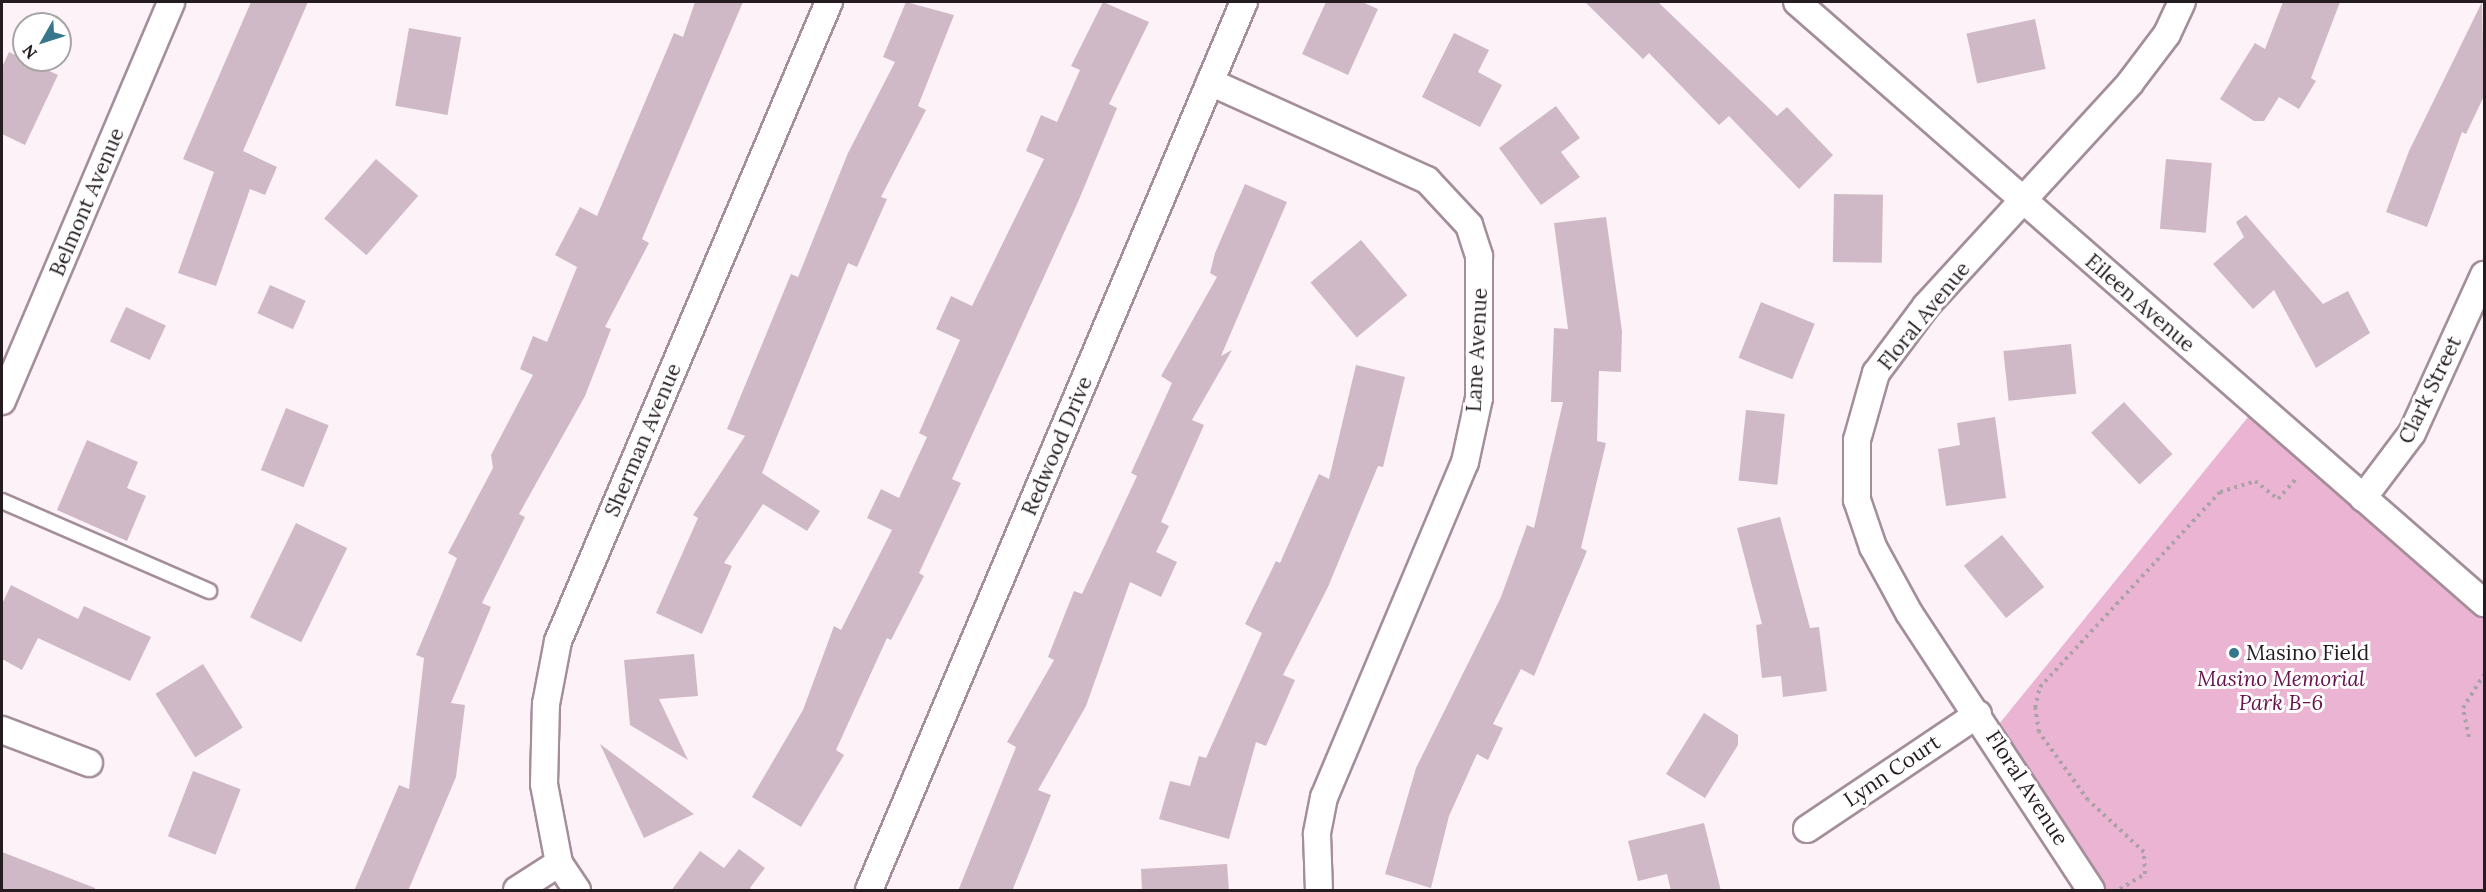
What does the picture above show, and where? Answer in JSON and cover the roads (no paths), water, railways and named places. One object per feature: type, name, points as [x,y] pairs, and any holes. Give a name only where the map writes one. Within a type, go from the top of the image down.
[{"type":"street","name":"Belmont Avenue","points":[[2,401],[10,361],[171,2]]},
{"type":"street","name":"Sherman Avenue","points":[[577,891],[559,863],[544,784],[546,704],[558,641],[829,2]]},
{"type":"street","name":"Redwood Drive","points":[[869,891],[1245,2]]},
{"type":"street","name":"Eileen Avenue","points":[[1797,2],[2315,458],[2484,603]]},
{"type":"street","name":"Floral Avenue","points":[[2091,891],[1978,714],[1909,613],[1874,547],[1857,500],[1857,440],[1876,373],[1926,306],[2025,202],[2130,83],[2167,34],[2182,2]]},
{"type":"street","name":"Lane Avenue","points":[[1210,82],[1427,180],[1469,225],[1479,256],[1479,398],[1466,462],[1324,797],[1317,834],[1319,891]]},
{"type":"street","name":"Clark Street","points":[[2363,498],[2412,433],[2484,275]]},
{"type":"street","name":"Lynn Court","points":[[1806,829],[1978,714]]},
{"type":"street","points":[[2,730],[89,764]]},
{"type":"street","points":[[517,891],[559,863]]},
{"type":"lane","points":[[2,501],[209,591]]},
{"type":"place","name":"Masino Field","points":[[2234,653]]},
{"type":"park label","name":"Masino Memorial Park B-6","points":[[2281,691]]}]
